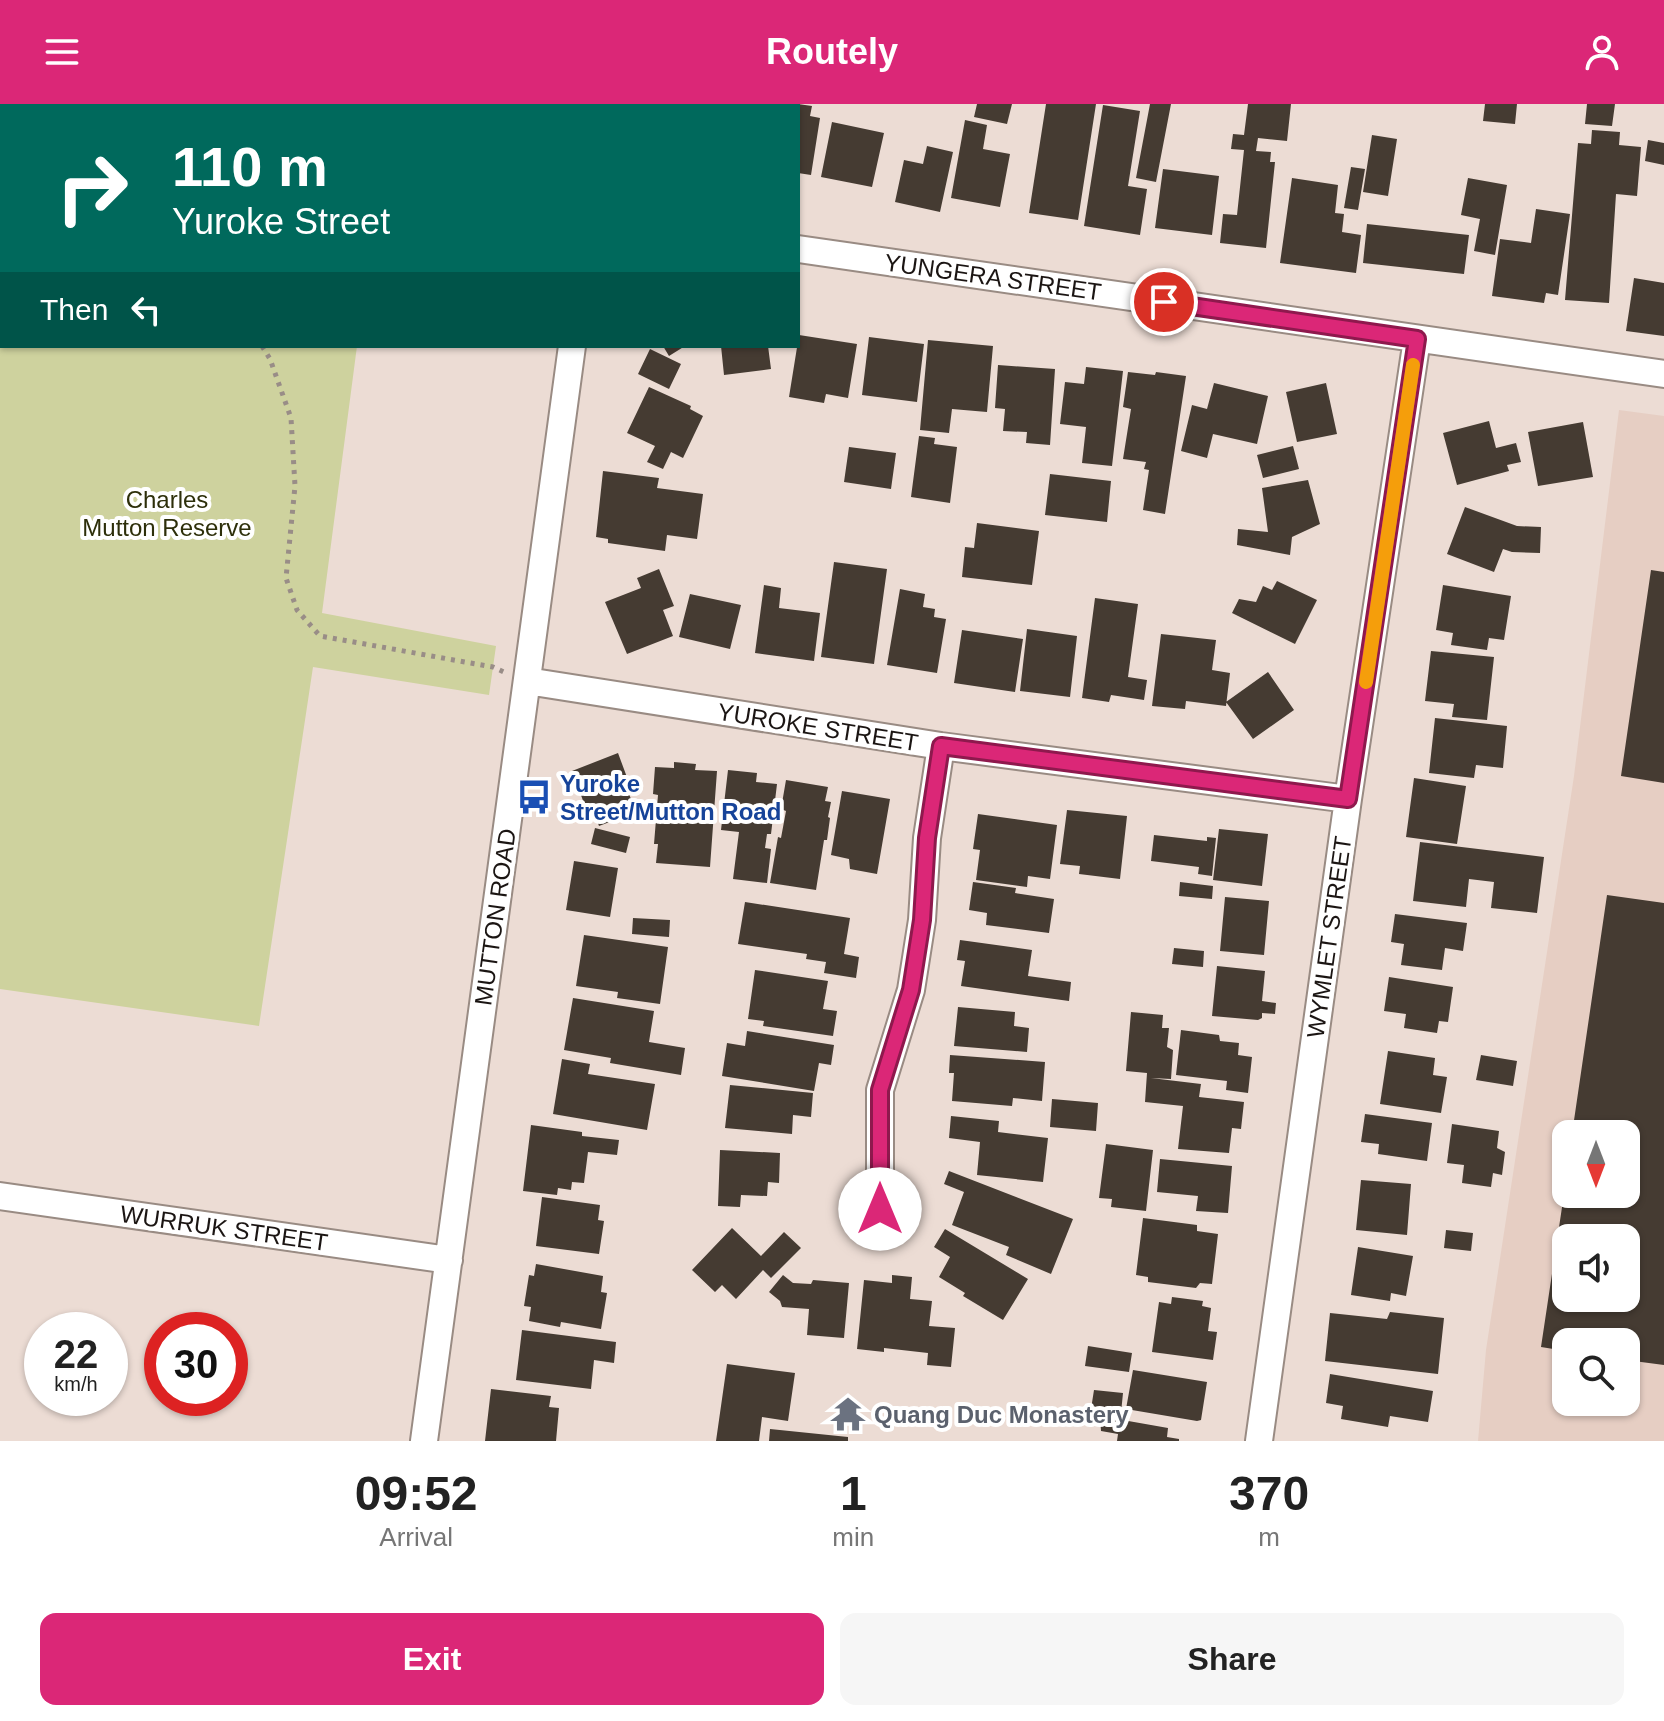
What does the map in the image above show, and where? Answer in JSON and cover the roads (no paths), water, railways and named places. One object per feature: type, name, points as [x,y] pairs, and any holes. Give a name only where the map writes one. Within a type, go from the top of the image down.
[{"type":"street","name":"YUNGERA STREET","points":[[800,249],[1664,374]]},
{"type":"street","name":"WYMLET STREET","points":[[1259,1441],[1348,799],[1417,339]]},
{"type":"street","name":"MUTTON ROAD","points":[[424,1441],[572,348]]},
{"type":"street","name":"YUROKE STREET","points":[[527,681],[941,746],[1348,799]]},
{"type":"street","points":[[880,1209],[880,1090],[911,990],[922,920],[927,838],[941,746]]},
{"type":"street","name":"WURRUK STREET","points":[[0,1196],[449,1260]]},
{"type":"place","name":"Yuroke Street/Mutton Road","points":[[534,797]]},
{"type":"place","name":"Quang Duc Monastery","points":[[848,1414]]},
{"type":"park label","name":"Charles Mutton Reserve","points":[[167,513]]}]
